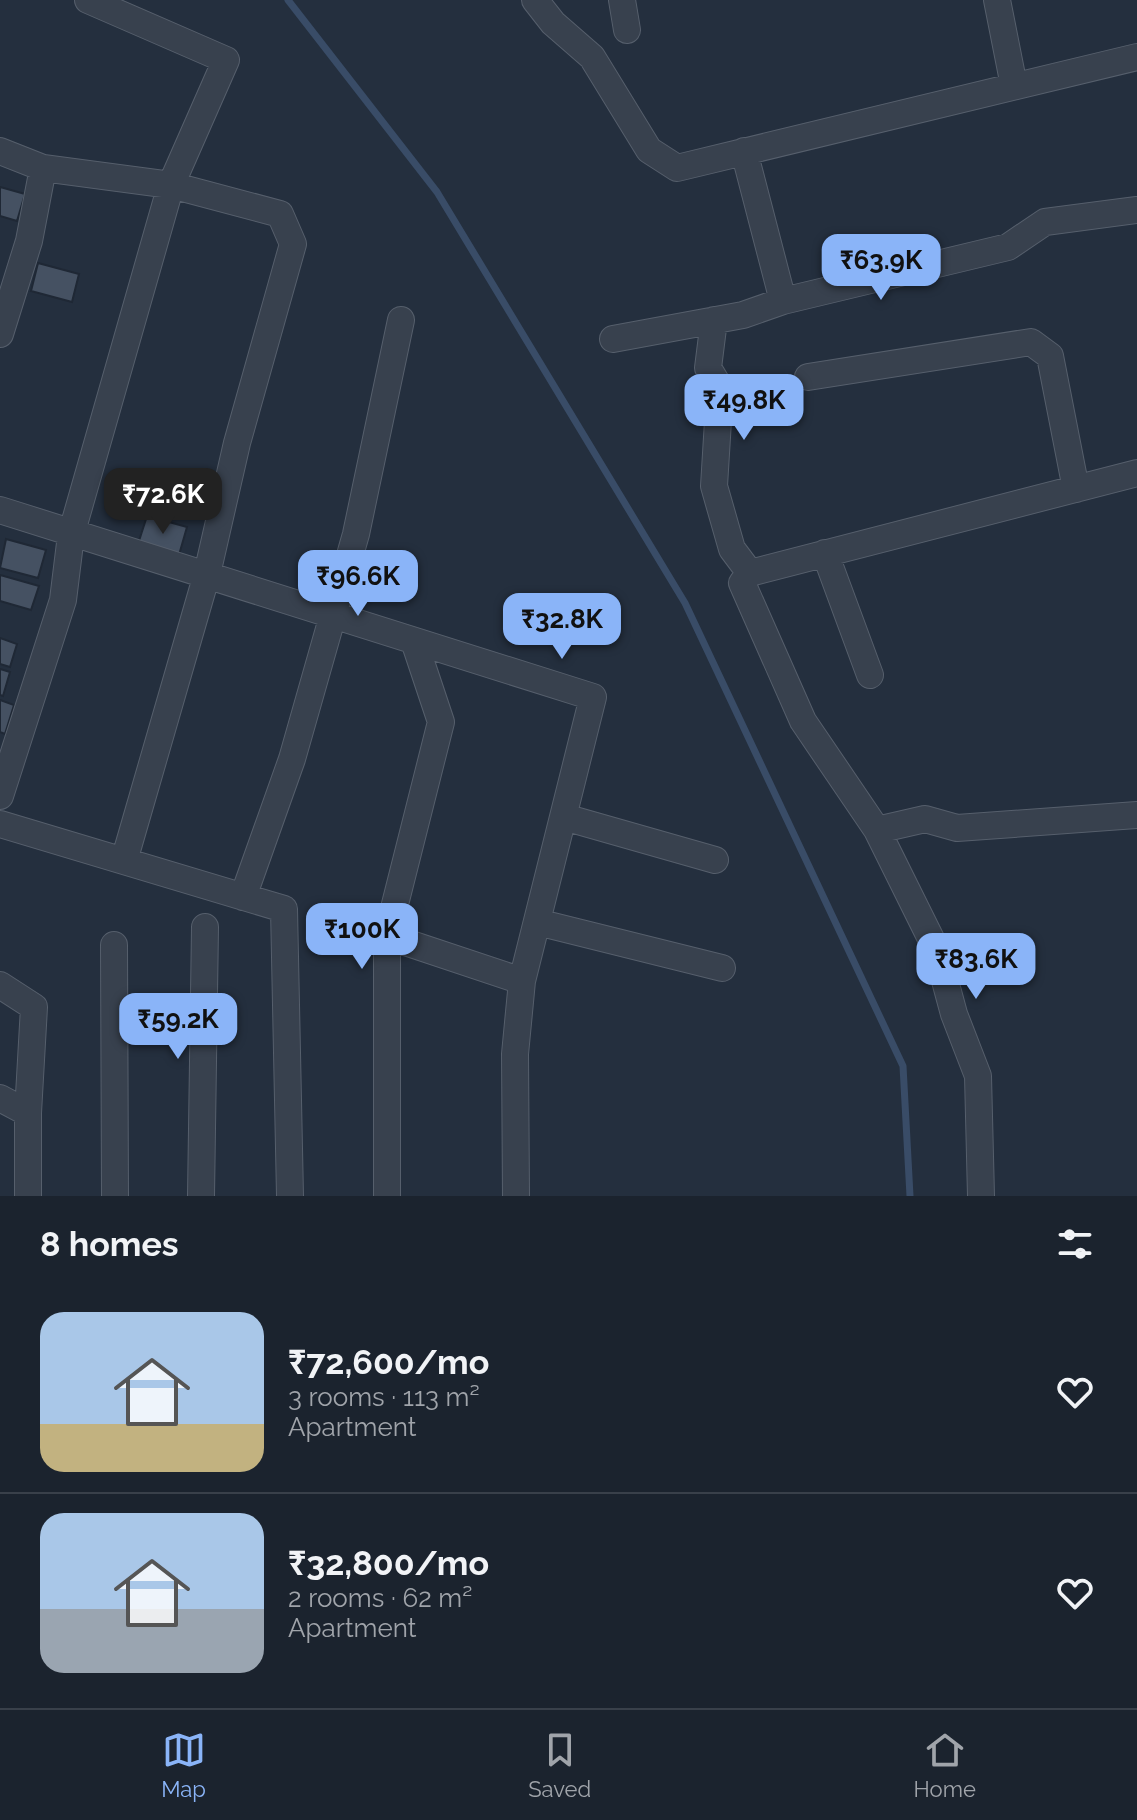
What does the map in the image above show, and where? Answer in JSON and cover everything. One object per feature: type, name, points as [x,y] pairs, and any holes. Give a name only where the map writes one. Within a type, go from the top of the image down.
[{"type":"street","points":[[0,796],[63,600],[71,535],[171,185],[226,60],[88,0]]},
{"type":"street","points":[[535,0],[553,23],[592,57],[649,150],[677,168],[1137,57]]},
{"type":"street","points":[[622,0],[627,30]]},
{"type":"street","points":[[997,0],[1014,86]]},
{"type":"street","points":[[0,151],[43,168],[171,185],[280,214],[293,244],[237,443],[207,574],[124,861]]},
{"type":"street","points":[[744,151],[783,301]]},
{"type":"street","points":[[0,334],[29,241],[43,168]]},
{"type":"street","points":[[613,339],[743,315],[783,301],[1008,247],[1045,222],[1137,210]]},
{"type":"street","points":[[243,897],[292,759],[356,534],[401,320]]},
{"type":"street","points":[[714,320],[708,368],[720,388],[714,486],[732,549],[750,573]]},
{"type":"street","points":[[808,377],[1031,342],[1050,356],[1076,489]]},
{"type":"street","points":[[981,1196],[978,1076],[954,1014],[937,951],[877,830],[803,721],[742,583],[750,573],[1137,473]]},
{"type":"street","points":[[0,510],[71,535],[207,574],[593,697],[522,981],[515,1054],[516,1196]]},
{"type":"street","points":[[825,553],[870,675]]},
{"type":"street","points":[[387,1196],[387,936],[441,722],[414,641]]},
{"type":"street","points":[[877,830],[925,819],[957,828],[1137,815]]},
{"type":"street","points":[[564,817],[715,860]]},
{"type":"street","points":[[0,824],[284,909],[290,1196]]},
{"type":"street","points":[[537,922],[722,968]]},
{"type":"street","points":[[201,1196],[205,927]]},
{"type":"street","points":[[387,936],[522,981]]},
{"type":"street","points":[[114,945],[115,1196]]},
{"type":"street","points":[[0,985],[34,1007],[28,1113],[28,1196]]},
{"type":"street","points":[[1,1102],[28,1113]]},
{"type":"building","points":[[0,187],[25,194],[17,221],[0,216]]},
{"type":"building","points":[[38,263],[79,274],[72,302],[31,291]]},
{"type":"building","points":[[147,516],[187,527],[179,555],[138,544]]},
{"type":"building","points":[[6,539],[46,550],[38,578],[0,568]]},
{"type":"building","points":[[0,575],[39,586],[31,610],[0,601]]},
{"type":"building","points":[[0,638],[17,644],[10,667],[0,664]]},
{"type":"building","points":[[0,669],[10,672],[3,696],[0,695]]},
{"type":"building","points":[[0,700],[14,705],[5,734],[0,732]]},
{"type":"waterway","points":[[288,0],[437,192],[685,603],[903,1066],[910,1196]]}]
